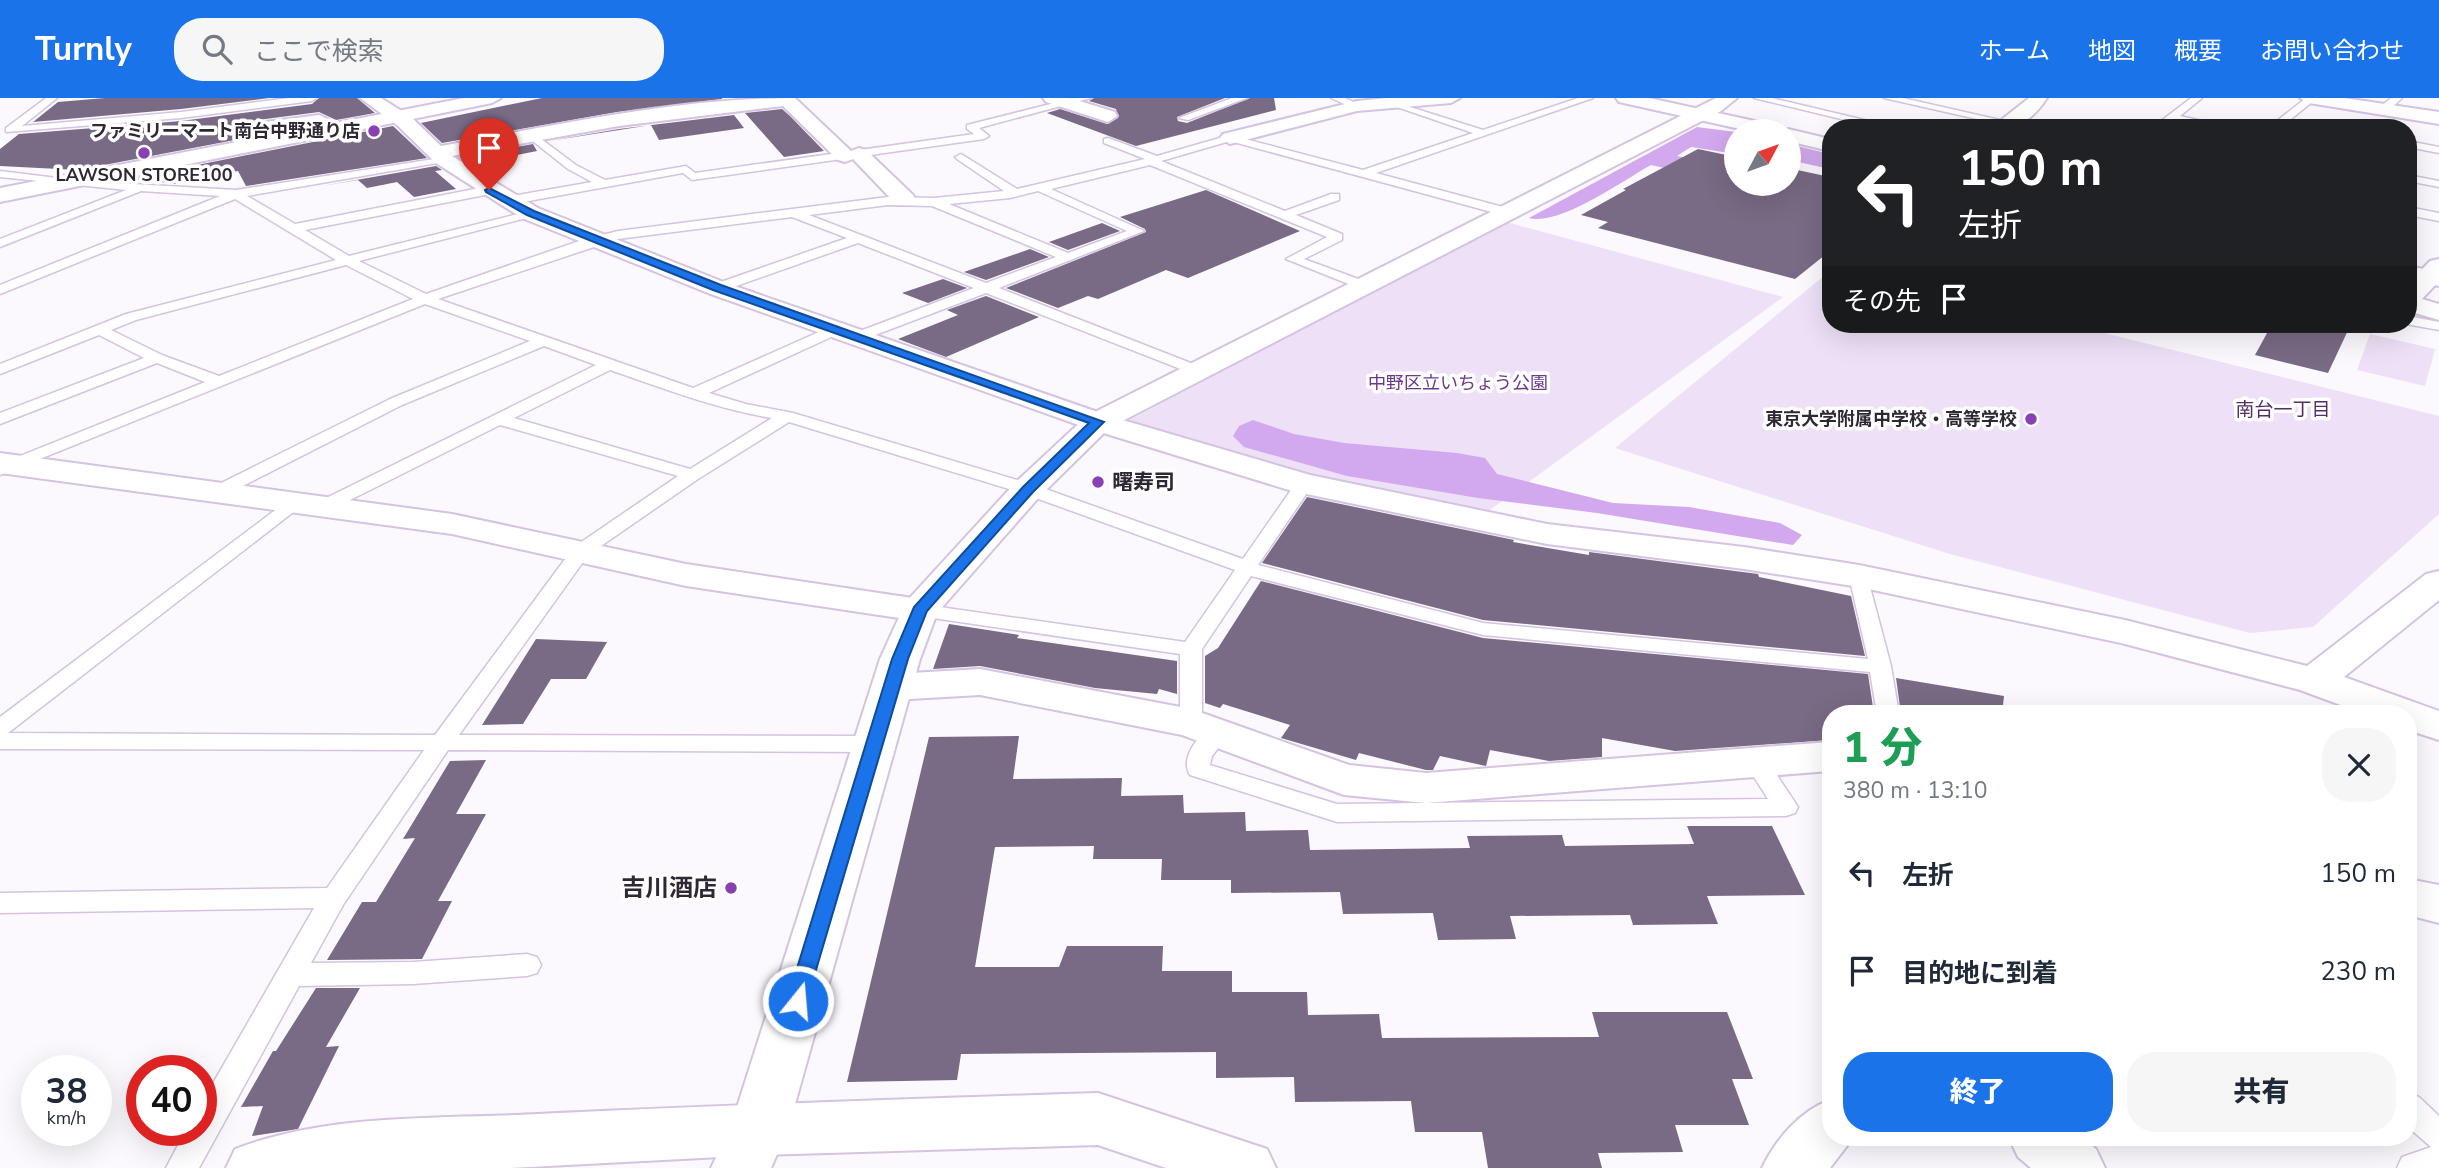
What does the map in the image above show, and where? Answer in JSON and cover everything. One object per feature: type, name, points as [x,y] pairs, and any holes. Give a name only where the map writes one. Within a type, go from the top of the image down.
[{"type":"street","points":[[369,98],[398,116],[440,156],[498,196],[530,213],[717,288],[1098,422],[1304,484],[1547,534],[1744,558],[1859,576],[2125,632],[2314,681],[2382,705]]},
{"type":"street","points":[[0,195],[492,98]]},
{"type":"street","points":[[1230,138],[1357,106],[1451,98]]},
{"type":"street","points":[[1625,98],[1724,119]]},
{"type":"street","points":[[750,1148],[900,659],[919,610],[1028,489],[1098,422],[1201,372],[1728,98]]},
{"type":"street","points":[[2013,119],[2032,107],[2038,98]]},
{"type":"street","points":[[2311,98],[2391,104],[2439,118]]},
{"type":"street","points":[[440,156],[619,120],[792,99],[807,119],[905,200]]},
{"type":"street","points":[[1069,99],[1108,116]]},
{"type":"street","points":[[780,123],[807,119]]},
{"type":"street","points":[[242,131],[319,121],[333,129]]},
{"type":"street","points":[[1801,138],[1822,143]]},
{"type":"street","points":[[2417,289],[2429,274]]},
{"type":"street","points":[[2417,304],[2439,312]]},
{"type":"street","points":[[4,466],[452,524],[686,575],[919,610]]},
{"type":"street","points":[[2314,681],[2439,582]]},
{"type":"street","points":[[893,687],[980,682],[1205,728],[1345,780],[1426,788],[1822,758]]},
{"type":"street","points":[[2417,718],[2439,726]]},
{"type":"street","points":[[2417,899],[2439,904]]},
{"type":"street","points":[[256,1168],[346,1150],[750,1148],[1098,1119],[1246,1168]]},
{"type":"street","points":[[1792,1168],[1822,1135]]},
{"type":"street","points":[[2048,1146],[2075,1168]]},
{"type":"lane","points":[[0,137],[52,98]]},
{"type":"lane","points":[[10,130],[181,115],[312,98]]},
{"type":"lane","points":[[1184,118],[1242,98]]},
{"type":"lane","points":[[1336,98],[1357,106]]},
{"type":"lane","points":[[1363,174],[1588,98]]},
{"type":"lane","points":[[1759,98],[1859,119]]},
{"type":"lane","points":[[1889,98],[1979,119]]},
{"type":"lane","points":[[2168,119],[2197,98]]},
{"type":"lane","points":[[2284,119],[2311,98]]},
{"type":"lane","points":[[295,228],[686,169],[692,177],[984,136],[971,127],[1069,99]]},
{"type":"lane","points":[[1391,102],[1482,133]]},
{"type":"lane","points":[[1905,111],[1916,104]]},
{"type":"lane","points":[[2171,117],[2182,119]]},
{"type":"lane","points":[[533,136],[572,167],[602,183]]},
{"type":"lane","points":[[4,466],[425,299],[597,240],[905,200],[934,202],[1015,193],[1112,172],[1230,138],[1510,213]]},
{"type":"lane","points":[[1108,141],[1339,237],[1293,259],[1356,283]]},
{"type":"lane","points":[[2417,146],[2439,150]]},
{"type":"lane","points":[[0,290],[236,194],[440,156]]},
{"type":"lane","points":[[961,157],[1015,193]]},
{"type":"lane","points":[[0,174],[66,182],[236,194],[346,260],[425,299],[744,410],[787,416],[1028,489],[1248,568],[1483,629],[1847,666],[1880,666]]},
{"type":"lane","points":[[2417,180],[2439,184]]},
{"type":"lane","points":[[0,243],[143,187]]},
{"type":"lane","points":[[694,394],[846,333],[984,289],[1139,231],[1040,188]]},
{"type":"lane","points":[[1288,214],[1335,197]]},
{"type":"lane","points":[[934,202],[1067,257]]},
{"type":"lane","points":[[0,369],[131,317],[530,213]]},
{"type":"lane","points":[[794,213],[1201,372]]},
{"type":"lane","points":[[2417,213],[2439,217]]},
{"type":"lane","points":[[717,288],[857,239]]},
{"type":"lane","points":[[2417,322],[2439,326]]},
{"type":"lane","points":[[98,329],[157,358],[219,382]]},
{"type":"lane","points":[[215,493],[396,401],[543,341]]},
{"type":"lane","points":[[0,419],[157,358]]},
{"type":"lane","points":[[0,728],[310,505],[609,364]]},
{"type":"lane","points":[[182,1168],[334,898],[440,744],[581,551],[692,475],[787,416]]},
{"type":"lane","points":[[496,418],[692,475]]},
{"type":"lane","points":[[1205,728],[1191,649],[1304,484]]},
{"type":"lane","points":[[1859,576],[1886,705]]},
{"type":"lane","points":[[919,610],[1191,649]]},
{"type":"lane","points":[[0,741],[876,744]]},
{"type":"lane","points":[[0,903],[334,898]]},
{"type":"lane","points":[[291,975],[413,973],[527,965]]},
{"type":"lane","points":[[2417,1115],[2439,1136]]},
{"type":"lane","points":[[2413,1168],[2439,1159]]},
{"type":"green space","name":"中野区立いちょう公園","points":[[1506,222],[1783,297],[1487,512],[1350,485],[1124,423]]},
{"type":"green space","name":"東京大学附属中学校・高等学校","points":[[1822,278],[1822,333],[2104,333],[2439,416],[2439,514],[2313,627],[2250,633],[1950,554],[1615,448]]},
{"type":"green space","points":[[2370,334],[2435,349],[2425,386],[2357,370]]},
{"type":"shaded area","points":[[1697,127],[1724,130],[1724,152],[1691,147],[1677,156],[1724,166],[1724,175],[1716,180],[1651,165],[1574,209],[1542,219],[1529,218]]},
{"type":"shaded area","points":[[1801,147],[1822,152],[1822,167],[1801,163]]},
{"type":"shaded area","points":[[1253,420],[1294,434],[1344,443],[1485,458],[1497,474],[1613,503],[1689,507],[1780,523],[1802,535],[1793,545],[1347,476],[1244,447],[1233,436],[1239,426]]},
{"type":"building","points":[[105,98],[269,98],[33,122],[58,102]]},
{"type":"building","points":[[319,98],[357,98],[375,113],[336,120],[319,112],[242,122],[230,130],[240,139],[78,170],[0,166],[0,149],[19,134],[181,121],[312,104]]},
{"type":"building","points":[[542,98],[722,99],[617,112],[442,143],[421,123]]},
{"type":"building","points":[[1094,98],[1225,98],[1177,117],[1178,121],[1187,123],[1250,98],[1274,98],[1276,110],[1136,146],[1047,113],[1060,109],[1107,124],[1118,118],[1116,109],[1089,101]]},
{"type":"building","points":[[782,109],[824,151],[784,157],[745,113]]},
{"type":"building","points":[[734,115],[744,128],[659,140],[651,125]]},
{"type":"building","points":[[648,125],[549,141],[619,129]]},
{"type":"building","points":[[393,126],[427,158],[246,186],[238,171],[178,180],[178,184],[127,179]]},
{"type":"building","points":[[533,144],[537,151],[471,164],[459,157]]},
{"type":"building","points":[[1698,149],[1724,154],[1724,196],[1801,196],[1801,171],[1822,175],[1822,257],[1795,279],[1598,228],[1608,222],[1581,215],[1626,190],[1623,189]]},
{"type":"building","points":[[436,166],[442,170],[435,171],[456,189],[414,197],[397,182],[367,188],[358,180],[322,186]]},
{"type":"building","points":[[1206,190],[1300,231],[1188,278],[1166,270],[1098,299],[1088,296],[1058,308],[1006,288],[1146,232],[1120,217]]},
{"type":"building","points":[[1102,223],[1120,231],[1068,250],[1049,242]]},
{"type":"building","points":[[1030,249],[1049,257],[986,280],[964,272]]},
{"type":"building","points":[[943,279],[967,288],[928,303],[902,293]]},
{"type":"building","points":[[986,296],[1039,317],[946,357],[898,339],[958,315],[947,310]]},
{"type":"building","points":[[2267,333],[2347,333],[2328,373],[2255,355]]},
{"type":"building","points":[[1307,497],[1514,540],[1513,542],[1589,555],[1589,552],[1758,574],[1759,577],[1851,596],[1865,656],[1483,620],[1262,563]]},
{"type":"building","points":[[1261,581],[1483,638],[1868,674],[1873,705],[1822,705],[1822,741],[1675,751],[1602,738],[1602,757],[1549,761],[1490,750],[1486,766],[1440,756],[1433,770],[1426,770],[1359,753],[1356,760],[1281,738],[1290,725],[1223,704],[1220,708],[1205,703],[1205,656],[1218,648]]},
{"type":"building","points":[[949,624],[1019,635],[1017,638],[1177,661],[1177,694],[1159,689],[1157,694],[1095,688],[980,666],[933,669]]},
{"type":"building","points":[[536,639],[607,642],[586,679],[551,679],[523,724],[482,725]]},
{"type":"building","points":[[1896,678],[2004,696],[2003,705],[1900,705]]},
{"type":"building","points":[[1019,736],[1013,779],[1122,778],[1121,796],[1183,795],[1184,813],[1245,812],[1246,831],[1308,830],[1310,850],[1470,848],[1467,836],[1562,835],[1565,846],[1694,844],[1687,826],[1772,826],[1805,895],[1707,896],[1718,924],[1633,925],[1630,915],[1510,916],[1516,939],[1438,940],[1433,913],[1343,914],[1340,892],[1231,893],[1231,880],[1161,880],[1162,859],[1093,859],[1094,846],[995,847],[975,967],[1059,967],[1067,946],[1163,946],[1162,971],[1232,971],[1232,992],[1307,992],[1308,1015],[1379,1014],[1382,1038],[1599,1037],[1592,1012],[1727,1012],[1753,1079],[1732,1079],[1749,1125],[1675,1125],[1683,1152],[1598,1153],[1602,1168],[1488,1168],[1482,1132],[1415,1132],[1411,1101],[1295,1102],[1294,1077],[1216,1078],[1216,1052],[961,1054],[957,1080],[847,1082],[929,737]]},
{"type":"building","points":[[486,760],[456,814],[486,814],[438,901],[452,901],[422,959],[327,960],[362,902],[376,902],[415,838],[403,839],[450,761]]},
{"type":"building","points":[[316,988],[360,988],[326,1047],[339,1046],[298,1129],[252,1136],[263,1106],[241,1107],[273,1051],[276,1051]]},
{"type":"place","name":"ファミリーマート南台中野通り店","points":[[374,131]]},
{"type":"place","name":"LAWSON STORE100","points":[[144,153]]},
{"type":"place","name":"東京大学附属中学校・高等学校","points":[[2031,419]]},
{"type":"place","name":"曙寿司","points":[[1098,482]]},
{"type":"place","name":"吉川酒店","points":[[731,888]]},
{"type":"district","name":"南台一丁目","points":[[2283,409]]},
{"type":"route","points":[[489,190],[530,213],[717,288],[1098,422],[1028,489],[919,610],[900,659],[798,1001]]}]
